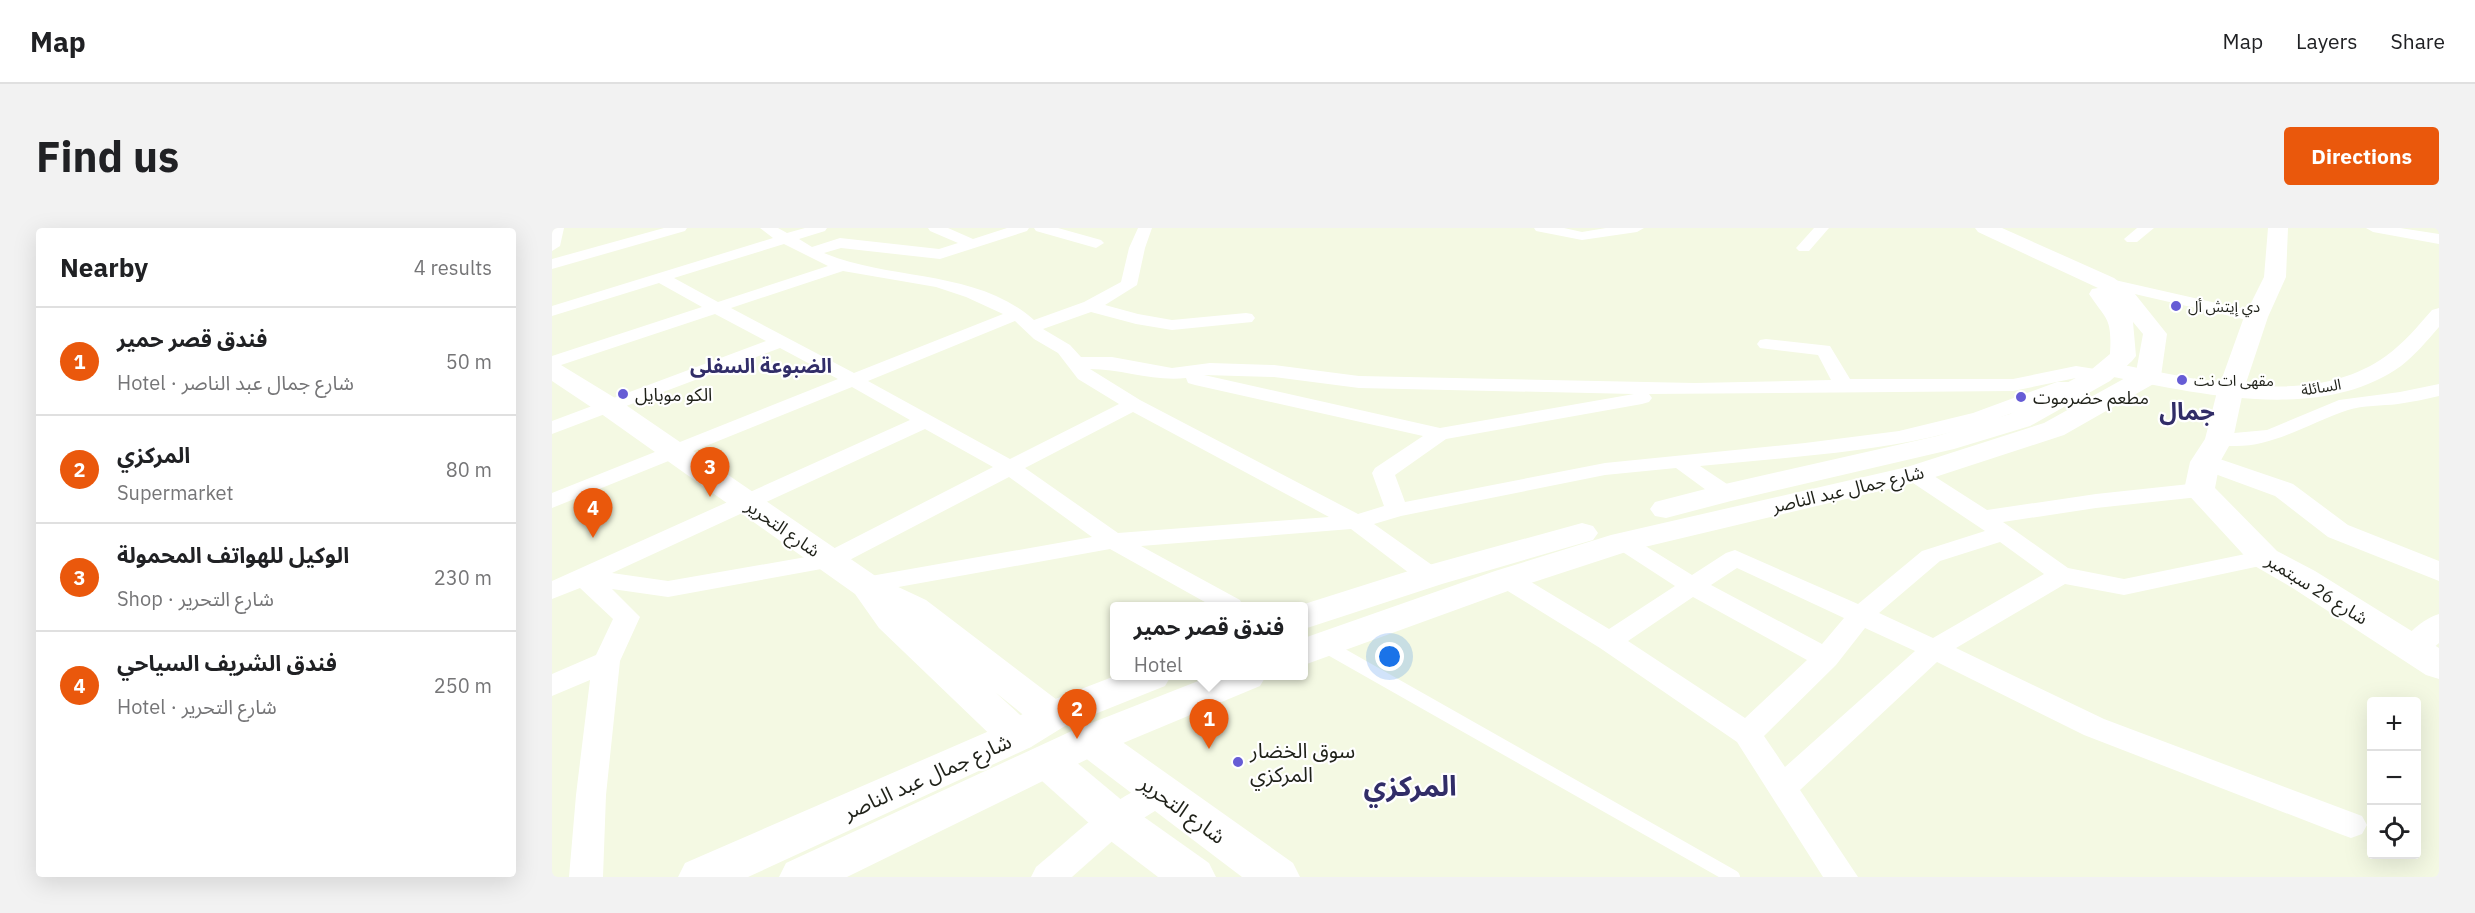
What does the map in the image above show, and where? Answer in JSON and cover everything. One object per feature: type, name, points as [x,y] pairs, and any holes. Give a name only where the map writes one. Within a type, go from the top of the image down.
[{"type":"main road","name":"شارع جمال عبد الناصر","points":[[1308,616],[1430,576],[1725,493],[1944,443],[2020,420],[2123,356],[2124,326],[2117,313],[2102,295],[2069,277],[1960,228]]},
{"type":"main road","points":[[1985,228],[2106,283],[2127,299],[2155,334],[2148,376]]},
{"type":"main road","points":[[2207,464],[2256,317],[2275,277],[2278,228]]},
{"type":"main road","name":"شارع التحرير","points":[[552,370],[673,450],[865,585],[892,619],[1039,738],[1115,820],[1193,877]]},
{"type":"main road","name":"شارع جمال عبد الناصر","points":[[1313,648],[1507,579],[1623,542],[1915,474],[2054,429],[2148,376]]},
{"type":"main road","name":"شارع 26 سبتمبر","points":[[2207,464],[2265,558],[2303,579],[2439,666]]},
{"type":"main road","name":"شارع جمال عبد الناصر","points":[[802,877],[1039,738],[1143,680]]},
{"type":"main road","name":"شارع جمال عبد الناصر","points":[[702,877],[1039,738],[1090,740],[1235,680]]},
{"type":"main road","name":"شارع التحرير","points":[[1090,740],[1277,877]]},
{"type":"street","points":[[552,246],[557,228]]},
{"type":"street","points":[[552,264],[680,228]]},
{"type":"street","points":[[767,228],[810,252],[842,266],[939,283],[972,293],[1024,320],[1040,335],[1064,348],[1085,375],[1133,404],[1356,522],[1430,576]]},
{"type":"street","points":[[552,311],[820,228]]},
{"type":"street","points":[[935,228],[973,244]]},
{"type":"street","points":[[810,252],[840,243],[940,255],[1022,228]]},
{"type":"street","points":[[1041,228],[1096,243]]},
{"type":"street","points":[[552,501],[673,450],[853,380],[1024,320],[1090,306],[1129,285],[1137,248],[1145,228]]},
{"type":"street","points":[[1541,228],[1582,236],[1637,228]]},
{"type":"street","points":[[1804,248],[1822,228]]},
{"type":"street","points":[[2133,239],[2147,228]]},
{"type":"street","points":[[2373,228],[2439,239]]},
{"type":"street","points":[[552,362],[842,266]]},
{"type":"street","points":[[659,277],[853,380],[1010,468],[1113,541],[1224,602]]},
{"type":"street","points":[[2106,283],[2256,317]]},
{"type":"street","points":[[552,291],[569,306]]},
{"type":"street","points":[[1090,306],[1136,319],[1172,325],[1246,318]]},
{"type":"street","name":"السائلة","points":[[2099,373],[2148,376],[2230,392],[2344,395],[2388,365],[2439,314]]},
{"type":"street","points":[[552,428],[780,342]]},
{"type":"street","points":[[1766,344],[1824,350],[1844,385]]},
{"type":"street","points":[[1076,363],[1112,363],[1172,374],[1440,434],[1695,389]]},
{"type":"street","points":[[1172,374],[1210,369],[1274,371],[1359,382],[1695,389],[1844,385],[2013,385],[2076,372],[2099,373]]},
{"type":"street","points":[[865,585],[1113,541],[1356,522],[1397,510],[1605,469],[1850,444],[1931,431],[2016,405],[2099,373]]},
{"type":"street","points":[[1747,734],[1826,658],[1860,616],[1931,556],[1993,526],[2096,501],[2207,464],[2248,439],[2272,435],[2344,395],[2416,395],[2439,390]]},
{"type":"street","points":[[2416,395],[2439,409]]},
{"type":"street","points":[[583,578],[668,589],[830,561],[1133,404]]},
{"type":"street","points":[[552,591],[926,421]]},
{"type":"street","points":[[1397,510],[1383,472],[1440,434]]},
{"type":"street","points":[[1680,461],[1725,493]]},
{"type":"street","points":[[2207,464],[2284,490],[2338,531],[2439,572]]},
{"type":"street","points":[[1915,474],[2061,575],[2124,587],[2265,558]]},
{"type":"street","points":[[1623,542],[1694,587],[1826,658]]},
{"type":"street","points":[[1609,641],[1735,558],[1935,649],[2094,727],[2351,825]]},
{"type":"street","points":[[1782,788],[1935,649],[2061,575]]},
{"type":"street","points":[[583,578],[627,617],[606,661],[591,795],[586,877]]},
{"type":"street","points":[[1507,579],[1609,641],[1747,734],[1836,875]]},
{"type":"street","points":[[2413,649],[2439,625]]},
{"type":"street","points":[[552,686],[606,661]]},
{"type":"street","points":[[1048,877],[1115,820],[1160,792]]},
{"type":"lane","points":[[1313,648],[1733,877]]},
{"type":"place","name":"دي إيتش أل","points":[[2176,306]]},
{"type":"place","name":"مقهى ات نت","points":[[2182,380]]},
{"type":"place","name":"الكو موبايل","points":[[623,394]]},
{"type":"place","name":"مطعم حضرموت","points":[[2021,397]]},
{"type":"place","name":"الوكيل للهواتف المحمولة","points":[[710,497]]},
{"type":"place","name":"فندق الشريف السياحي","points":[[593,538]]},
{"type":"place","name":"المركزي","points":[[1077,739]]},
{"type":"place","name":"فندق قصر حمير","points":[[1209,749]]},
{"type":"place","name":"سوق الخضار المركزي","points":[[1238,762]]},
{"type":"district","name":"الضبوعة السفلى","points":[[761,365]]},
{"type":"district","name":"جمال","points":[[2187,411]]},
{"type":"district","name":"المركزي","points":[[1410,785]]}]
